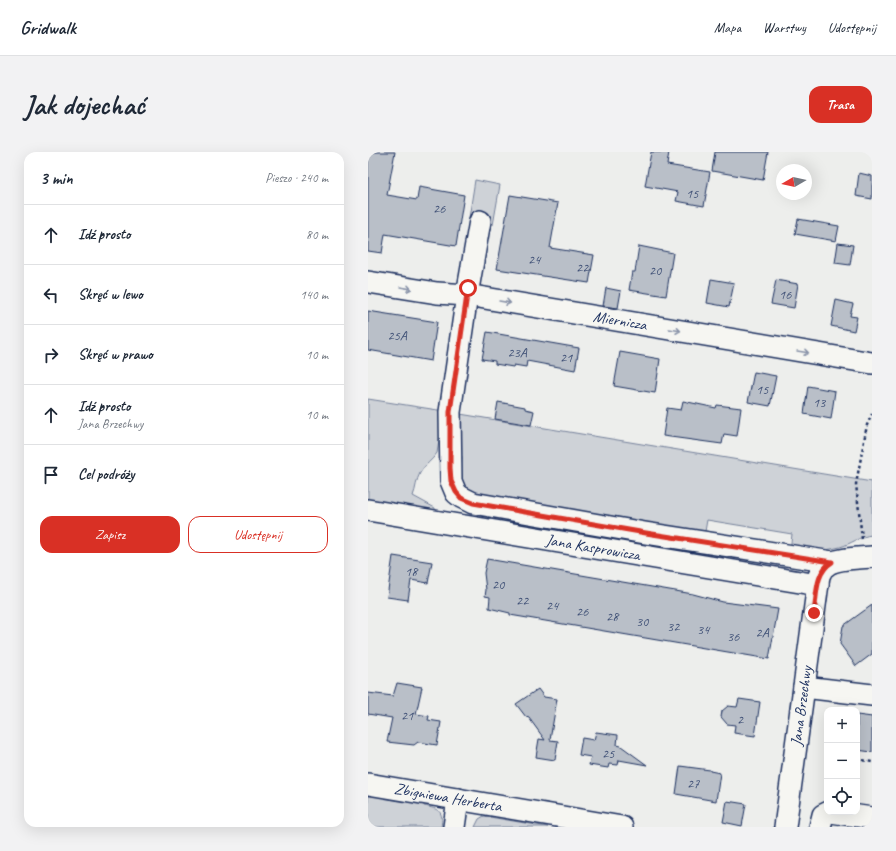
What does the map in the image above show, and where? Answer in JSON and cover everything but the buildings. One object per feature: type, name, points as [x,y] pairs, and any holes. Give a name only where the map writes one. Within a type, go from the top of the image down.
[{"type":"street","points":[[480,221],[467,295],[450,412],[451,481],[456,492],[461,498],[473,503],[638,532],[832,562],[868,557]]},
{"type":"street","name":"Miernicza","points":[[368,282],[437,293],[467,295],[872,363]]},
{"type":"street","name":"Jana Kasprowicza","points":[[368,510],[789,582],[818,585]]},
{"type":"street","name":"Jana Brzechwy","points":[[785,827],[818,585],[821,571],[825,566],[832,562]]},
{"type":"street","points":[[804,686],[872,695]]},
{"type":"street","name":"Zbigniewa Herberta","points":[[368,784],[622,827]]},
{"type":"street","points":[[454,827],[458,799]]},
{"type":"street","points":[[820,827],[824,815]]},
{"type":"street","points":[[851,815],[872,818]]},
{"type":"path","points":[[868,557],[856,484],[867,424],[872,414]]},
{"type":"path","points":[[860,760],[872,762]]},
{"type":"shaded area","points":[[475,180],[500,185],[493,225],[469,218]]},
{"type":"shaded area","points":[[368,399],[444,411],[437,453],[420,473],[413,496],[435,508],[435,515],[368,503]]},
{"type":"shaded area","points":[[460,414],[872,482],[872,535],[863,537],[844,546],[821,551],[790,552],[792,534],[707,520],[704,537],[519,505],[463,488],[461,469],[462,457],[459,449]]},
{"type":"shaded area","points":[[368,791],[425,801],[424,806],[433,808],[441,814],[441,827],[368,827]]},
{"type":"shaded area","points":[[484,816],[548,827],[475,827],[479,819]]},
{"type":"route","points":[[468,288],[450,412],[451,481],[453,488],[461,498],[473,503],[646,533],[832,562],[825,566],[819,576],[814,613]]}]
